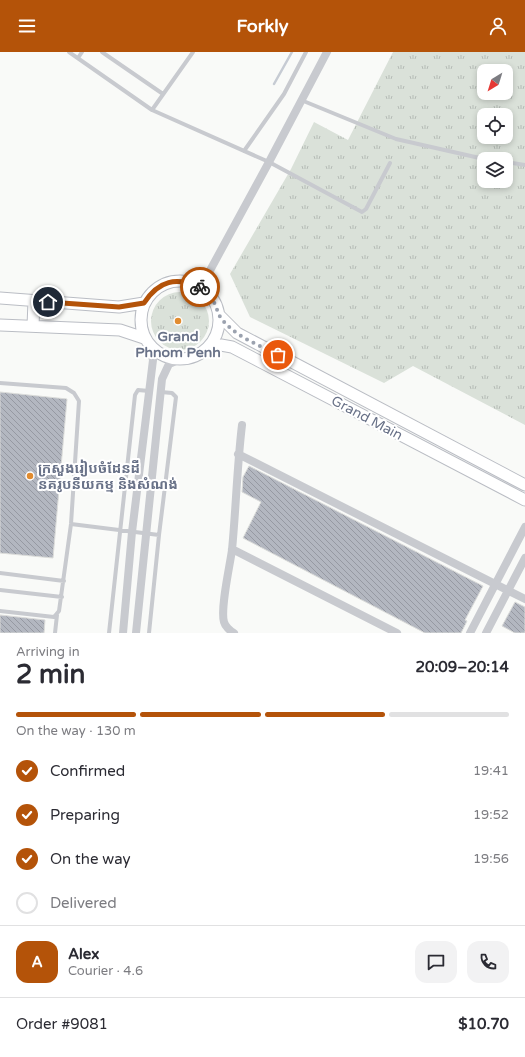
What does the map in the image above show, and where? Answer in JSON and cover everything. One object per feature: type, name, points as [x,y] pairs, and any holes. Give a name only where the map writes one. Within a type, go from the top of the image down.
[{"type":"street","points":[[201,287],[327,52]]},
{"type":"street","points":[[123,633],[132,532],[153,360],[141,327],[140,316],[144,303],[149,295],[158,288],[168,283],[179,281],[188,282],[201,287],[209,295],[215,304],[219,315],[219,326],[215,337],[208,348],[196,356],[178,360],[169,364],[162,379],[136,633]]},
{"type":"street","points":[[0,298],[119,307],[144,303]]},
{"type":"street","points":[[33,326],[34,301]]},
{"type":"street","name":"Grand Main","points":[[219,315],[228,326],[237,333],[525,485]]},
{"type":"street","points":[[0,325],[120,330],[147,342],[160,354],[171,359],[178,360]]},
{"type":"street","name":"Grand Main","points":[[208,348],[221,345],[232,347],[525,500]]},
{"type":"street","points":[[232,632],[224,623],[223,610],[232,549],[238,454],[242,426]]},
{"type":"street","points":[[238,454],[525,600]]},
{"type":"street","points":[[470,633],[525,527]]},
{"type":"street","points":[[232,549],[397,633]]},
{"type":"street","points":[[486,633],[525,558]]},
{"type":"lane","points":[[69,52],[152,110],[269,162],[362,212],[366,209],[390,164]]},
{"type":"lane","points":[[78,58],[82,52]]},
{"type":"lane","points":[[102,52],[163,94]]},
{"type":"lane","points":[[152,110],[193,52]]},
{"type":"lane","points":[[244,151],[284,94],[306,52]]},
{"type":"lane","points":[[302,100],[396,139],[477,157]]},
{"type":"lane","points":[[513,163],[525,165]]},
{"type":"lane","points":[[0,383],[66,388],[74,393],[79,401],[71,524],[62,597],[57,615],[55,633]]},
{"type":"lane","points":[[109,633],[135,395],[138,390],[149,391]]},
{"type":"lane","points":[[149,633],[159,535],[176,397],[172,394],[161,392]]},
{"type":"lane","points":[[71,524],[159,535]]},
{"type":"lane","points":[[0,573],[64,581]]},
{"type":"lane","points":[[0,590],[62,597]]},
{"type":"lane","points":[[0,610],[54,617],[57,615]]},
{"type":"green space","points":[[393,52],[525,52],[525,425],[413,366],[384,383],[250,317],[230,274],[291,169],[314,122],[348,140]]},
{"type":"green space","points":[[174,292],[186,292],[201,300],[209,315],[209,327],[201,342],[186,350],[174,350],[159,342],[151,327],[151,315],[159,300]]},
{"type":"building","name":"ក្រសួងរៀបចំដែនដី នគរូបនីយកម្ម និងសំណង់","points":[[0,392],[67,399],[53,558],[0,553]]},
{"type":"building","points":[[249,466],[483,586],[465,620],[467,621],[461,633],[425,633],[243,538],[261,502],[242,492],[243,477]]},
{"type":"building","points":[[515,602],[525,607],[525,633],[515,633],[502,626]]},
{"type":"building","points":[[0,615],[45,620],[44,633],[0,633]]},
{"type":"waterway","points":[[274,84],[292,52]]},
{"type":"way so far","points":[[200,287],[209,295],[215,304],[219,315],[228,326],[237,333],[278,355]]},
{"type":"place","name":"Grand Phnom Penh","points":[[178,321]]},
{"type":"place","name":"ក្រសួងរៀបចំដែនដី នគរូបនីយកម្ម និងសំណង់","points":[[30,476]]},
{"type":"route","points":[[48,302],[119,307],[144,303],[149,295],[168,283],[179,281],[188,282],[200,287]]}]
